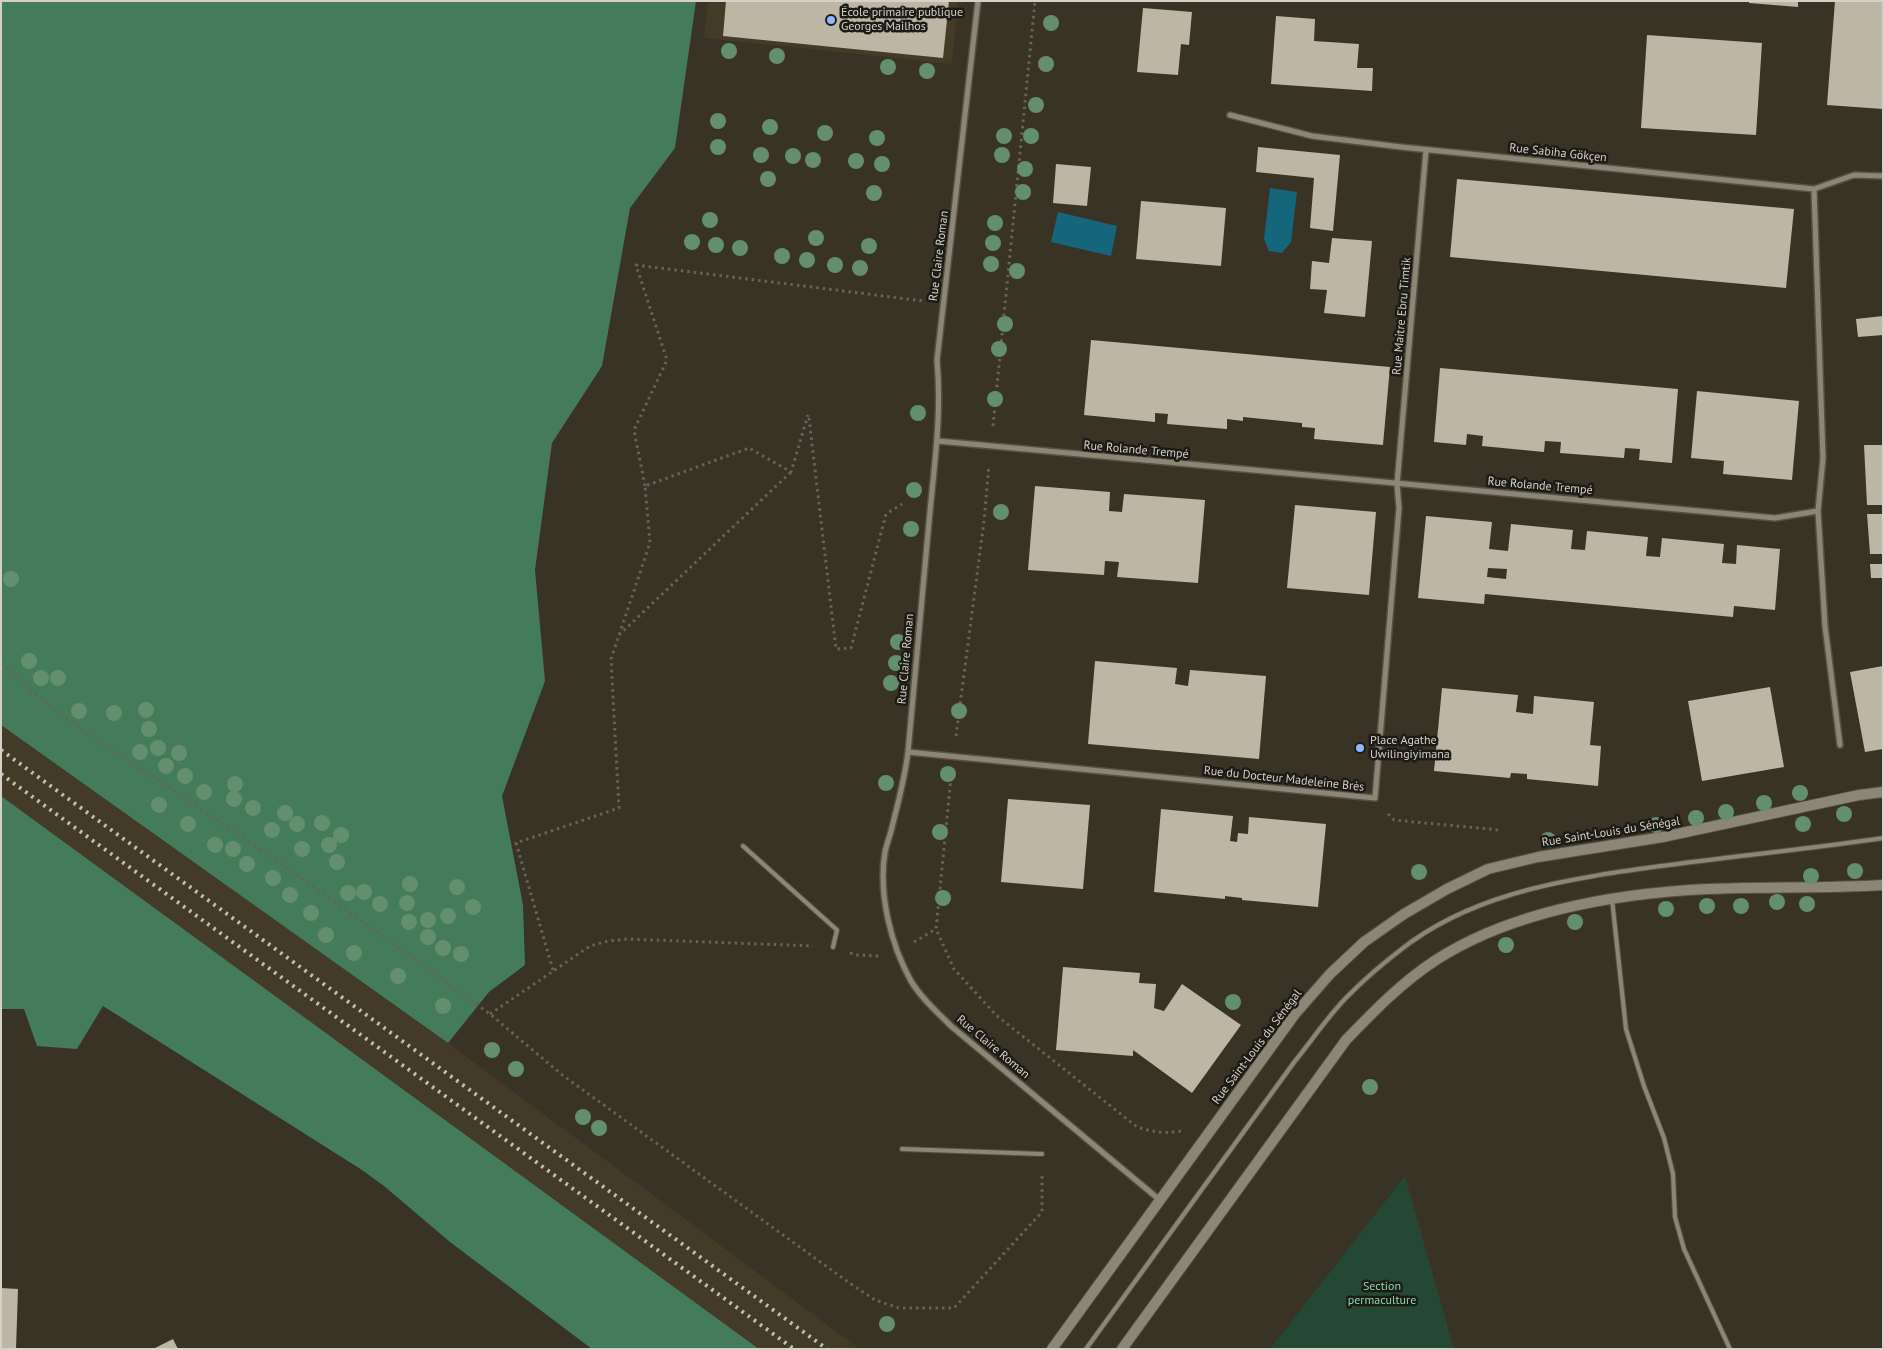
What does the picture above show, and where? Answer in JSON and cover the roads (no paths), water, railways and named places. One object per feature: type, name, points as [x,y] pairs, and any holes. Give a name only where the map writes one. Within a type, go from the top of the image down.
[{"type":"street","name":"Rue Claire Roman","points":[[978,1],[939,340],[938,441],[908,752],[904,778],[885,853],[884,882],[887,919],[897,950],[912,982],[929,1004],[951,1026],[1161,1201]]},
{"type":"street","name":"Rue Sabiha Gökçen","points":[[1230,115],[1312,136],[1426,150],[1814,189],[1854,175],[1883,176]]},
{"type":"street","name":"Rue Maitre Ebru Timtik","points":[[1397,484],[1426,150]]},
{"type":"street","points":[[1814,189],[1823,458],[1818,511],[1825,626],[1840,745]]},
{"type":"street","name":"Rue Rolande Trempé","points":[[938,441],[1775,518],[1818,511]]},
{"type":"street","name":"Rue du Docteur Madeleine Brès","points":[[908,752],[1375,798],[1400,508],[1397,484]]},
{"type":"street","name":"Rue Saint-Louis du Sénégal","points":[[1052,1349],[1161,1201],[1294,1014],[1330,974],[1364,942],[1404,914],[1447,889],[1488,869],[1538,857],[1663,837],[1859,795],[1883,792]]},
{"type":"street","points":[[1122,1349],[1346,1040],[1378,1006],[1407,981],[1436,960],[1471,940],[1508,924],[1545,912],[1612,900],[1689,890],[1883,885]]},
{"type":"lane","points":[[1086,1349],[1295,1061],[1324,1024],[1352,992],[1412,942],[1451,918],[1496,899],[1543,885],[1605,874],[1883,838]]},
{"type":"lane","points":[[743,846],[837,930],[833,947]]},
{"type":"lane","points":[[1612,900],[1626,1029],[1644,1086],[1664,1138],[1673,1174],[1675,1217],[1684,1249],[1730,1349]]},
{"type":"lane","points":[[902,1149],[1042,1154]]},
{"type":"water","points":[[1270,188],[1297,192],[1291,242],[1282,253],[1269,251],[1264,239]]},
{"type":"water","points":[[1058,212],[1117,226],[1111,256],[1051,242]]},
{"type":"railway","points":[[1,750],[827,1349]]},
{"type":"railway","points":[[1,774],[794,1349]]},
{"type":"place","name":"École primaire publique Georges Mailhos","points":[[831,20]]},
{"type":"place","name":"Place Agathe Uwilingiyimana","points":[[1360,748]]},
{"type":"park label","name":"Section permaculture","points":[[1382,1294]]}]
